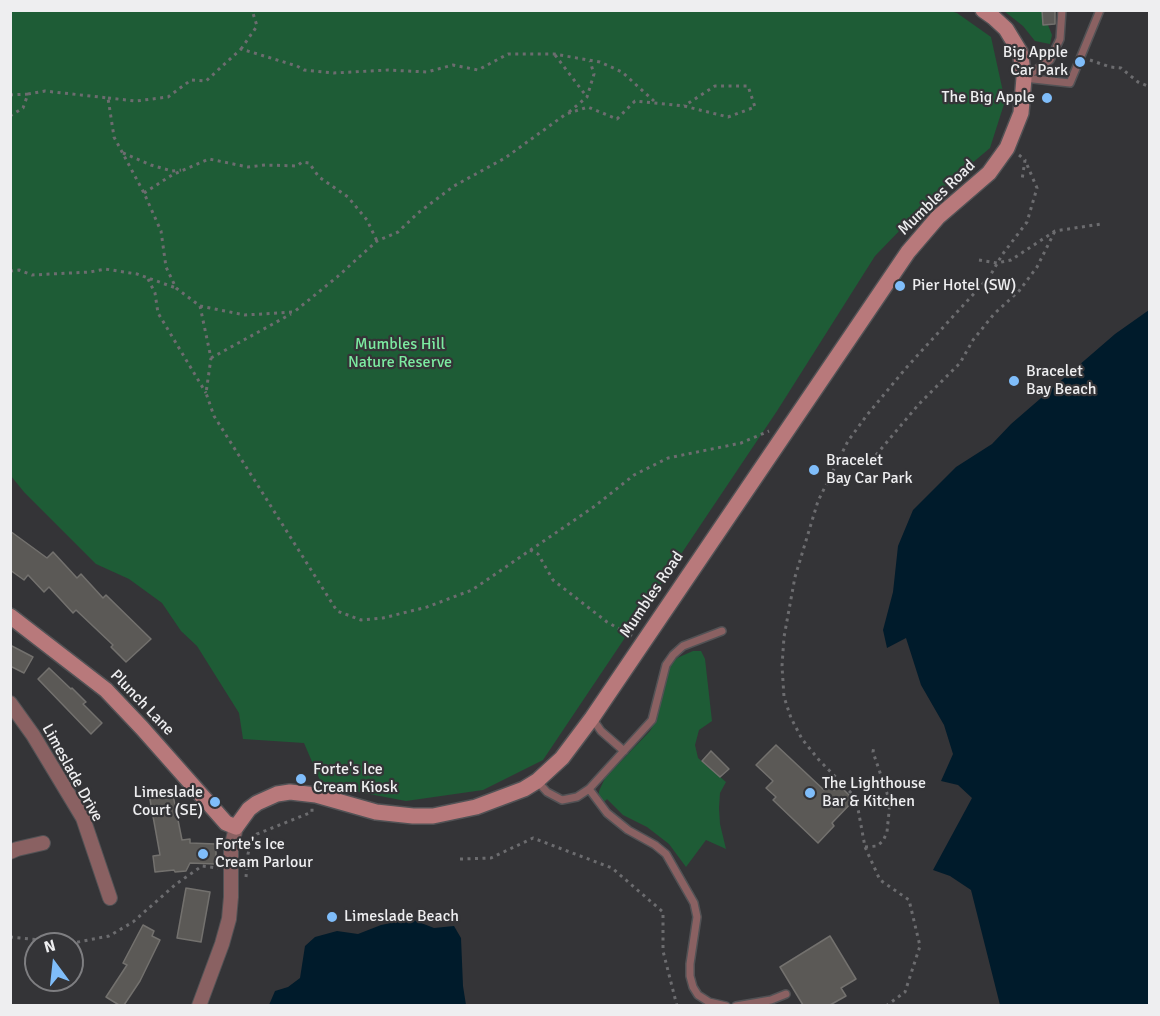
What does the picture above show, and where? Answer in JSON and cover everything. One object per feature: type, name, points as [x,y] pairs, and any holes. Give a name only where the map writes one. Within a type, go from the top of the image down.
[{"type":"street","name":"Mumbles Road","points":[[236,827],[249,809],[267,797],[277,794],[304,793],[376,812],[433,816],[494,802],[524,789],[537,781],[562,758],[592,718],[908,252],[938,218],[989,173],[1007,148],[1021,114],[1024,78],[1020,52],[1014,40],[993,17],[982,10]]},
{"type":"street","name":"Plunch Lane","points":[[10,616],[106,690],[226,823],[236,827]]},
{"type":"street","name":"Limeslade Drive","points":[[10,703],[33,735],[83,818],[110,898]]},
{"type":"street","points":[[199,1005],[229,919],[231,849],[236,827]]},
{"type":"street","points":[[13,846],[43,843]]},
{"type":"lane","points":[[1024,78],[1050,60],[1060,39],[1062,10]]},
{"type":"lane","points":[[1024,78],[1070,83],[1100,10]]},
{"type":"lane","points":[[537,781],[547,792],[562,800],[577,797],[589,789],[651,720],[666,665],[673,655],[683,646],[722,631]]},
{"type":"lane","points":[[592,718],[601,731],[624,751]]},
{"type":"lane","points":[[589,789],[607,813],[628,830],[655,844],[666,854],[694,903],[697,917],[690,964],[693,987],[698,995],[709,1002],[726,1005]]},
{"type":"lane","points":[[736,1005],[771,1000],[786,994]]},
{"type":"path","points":[[10,95],[45,91],[136,100],[168,97],[191,80],[206,81],[241,49],[257,26],[252,10]]},
{"type":"path","points":[[241,49],[304,70],[334,74],[388,69],[427,72],[453,65],[478,70],[508,54],[554,54],[600,62],[622,72],[656,102]]},
{"type":"path","points":[[554,54],[587,97]]},
{"type":"path","points":[[1082,57],[1110,67],[1121,68],[1138,82],[1149,87]]},
{"type":"path","points":[[211,358],[294,312],[377,241],[398,232],[418,213],[454,186],[505,158],[577,106],[587,97],[594,75],[590,61]]},
{"type":"path","points":[[566,114],[588,107],[617,119],[635,101],[684,106],[728,117],[755,106],[748,86],[715,86],[684,106]]},
{"type":"path","points":[[10,116],[23,108],[28,94]]},
{"type":"path","points":[[108,98],[114,137],[161,231],[166,267],[176,288]]},
{"type":"path","points":[[886,1005],[904,992],[920,946],[909,900],[880,880],[865,848],[856,798],[819,760],[802,739],[791,718],[784,697],[782,666],[784,637],[795,577],[818,501],[848,441],[906,368],[990,276],[1027,222],[1037,188],[1025,160],[1007,148]]},
{"type":"path","points":[[123,153],[172,171],[189,169]]},
{"type":"path","points":[[144,193],[172,175],[209,159],[248,167],[297,166],[302,162],[309,163],[319,177],[348,196],[367,220],[377,241]]},
{"type":"path","points":[[1022,180],[1025,160]]},
{"type":"path","points":[[979,260],[997,263],[1011,260],[1055,231],[1101,224]]},
{"type":"path","points":[[876,455],[919,404],[960,363],[973,340],[994,314],[1019,291],[1037,267],[1055,231]]},
{"type":"path","points":[[10,271],[19,270],[32,275],[105,269],[137,274],[176,288],[200,306],[245,315],[294,312]]},
{"type":"path","points":[[148,279],[155,293],[158,313],[206,393],[214,416],[337,611],[361,620],[383,618],[427,607],[471,590],[595,506],[634,475],[668,458],[741,443],[793,420]]},
{"type":"path","points":[[200,306],[211,358],[206,393]]},
{"type":"path","points":[[530,550],[538,554],[553,579],[607,622],[642,642]]},
{"type":"path","points":[[865,848],[877,846],[883,841],[887,832],[890,802],[873,752],[874,746]]},
{"type":"path","points":[[248,854],[251,842],[257,834],[294,820]]},
{"type":"path","points":[[460,859],[490,858],[533,838],[612,868],[663,912],[663,951],[677,1005]]},
{"type":"path","points":[[10,937],[73,943],[109,936],[133,922],[176,884],[202,866],[232,870]]},
{"type":"green space","name":"Mumbles Hill Nature Reserve","points":[[10,11],[950,11],[957,13],[991,37],[1005,101],[990,148],[932,197],[875,256],[777,411],[543,760],[483,790],[406,801],[322,785],[304,743],[243,739],[239,713],[197,646],[181,631],[162,603],[129,579],[96,564],[11,476]]},
{"type":"green space","points":[[1004,11],[1042,11],[1043,25],[1048,25],[1052,35],[1050,44],[1035,41],[1023,26]]},
{"type":"green space","points":[[693,651],[701,651],[705,659],[712,721],[699,730],[695,745],[698,758],[726,782],[720,793],[719,808],[726,849],[706,840],[686,867],[669,844],[647,827],[623,815],[607,799],[602,804],[598,799],[605,778],[650,731],[656,720],[668,666],[677,658]]},
{"type":"water","points":[[1149,310],[1149,1005],[1000,1005],[971,890],[950,876],[933,870],[972,798],[958,785],[941,781],[953,754],[944,725],[921,685],[906,638],[887,648],[883,630],[893,592],[898,546],[913,510],[956,467],[992,444],[1011,424],[1115,334]]},
{"type":"water","name":"Limeslade Beach","points":[[411,919],[434,928],[454,926],[461,938],[466,1005],[269,1005],[275,991],[288,987],[300,978],[305,946],[315,937],[337,931],[358,934],[381,925]]},
{"type":"building","points":[[1042,10],[1055,10],[1055,24],[1043,25]]},
{"type":"building","points":[[10,531],[47,558],[53,552],[77,578],[81,574],[103,598],[106,595],[151,639],[126,662],[111,647],[113,645],[76,610],[73,613],[49,587],[44,592],[28,575],[24,580],[10,570]]},
{"type":"building","points":[[10,645],[33,657],[24,673],[10,666]]},
{"type":"building","points":[[49,668],[86,702],[83,704],[102,723],[91,734],[38,679]]},
{"type":"building","name":"The Lighthouse Bar & Kitchen","points":[[776,745],[824,790],[828,785],[834,790],[839,785],[854,800],[832,823],[834,826],[818,843],[773,800],[776,797],[766,788],[773,781],[756,765]]},
{"type":"building","points":[[711,751],[729,769],[720,777],[702,761]]},
{"type":"building","points":[[172,790],[182,840],[190,839],[190,843],[216,844],[216,864],[190,863],[186,871],[155,872],[153,856],[160,855],[149,794]]},
{"type":"building","points":[[186,888],[210,892],[201,942],[177,938]]},
{"type":"building","points":[[143,925],[154,931],[152,936],[160,940],[140,981],[124,1005],[119,1005],[106,997],[127,965],[123,963]]},
{"type":"building","points":[[830,936],[856,979],[841,988],[846,996],[830,1005],[803,1005],[780,967]]},
{"type":"place","name":"Big Apple Car Park","points":[[1080,62]]},
{"type":"place","name":"The Big Apple","points":[[1047,98]]},
{"type":"place","name":"Pier Hotel (SW)","points":[[900,286]]},
{"type":"place","name":"Bracelet Bay Beach","points":[[1014,381]]},
{"type":"place","name":"Bracelet Bay Car Park","points":[[814,470]]},
{"type":"place","name":"Forte's Ice Cream Kiosk","points":[[301,779]]},
{"type":"place","name":"The Lighthouse Bar & Kitchen","points":[[810,793]]},
{"type":"place","name":"Limeslade Court (SE)","points":[[215,802]]},
{"type":"place","name":"Forte's Ice Cream Parlour","points":[[203,854]]},
{"type":"place","name":"Limeslade Beach","points":[[332,917]]}]
